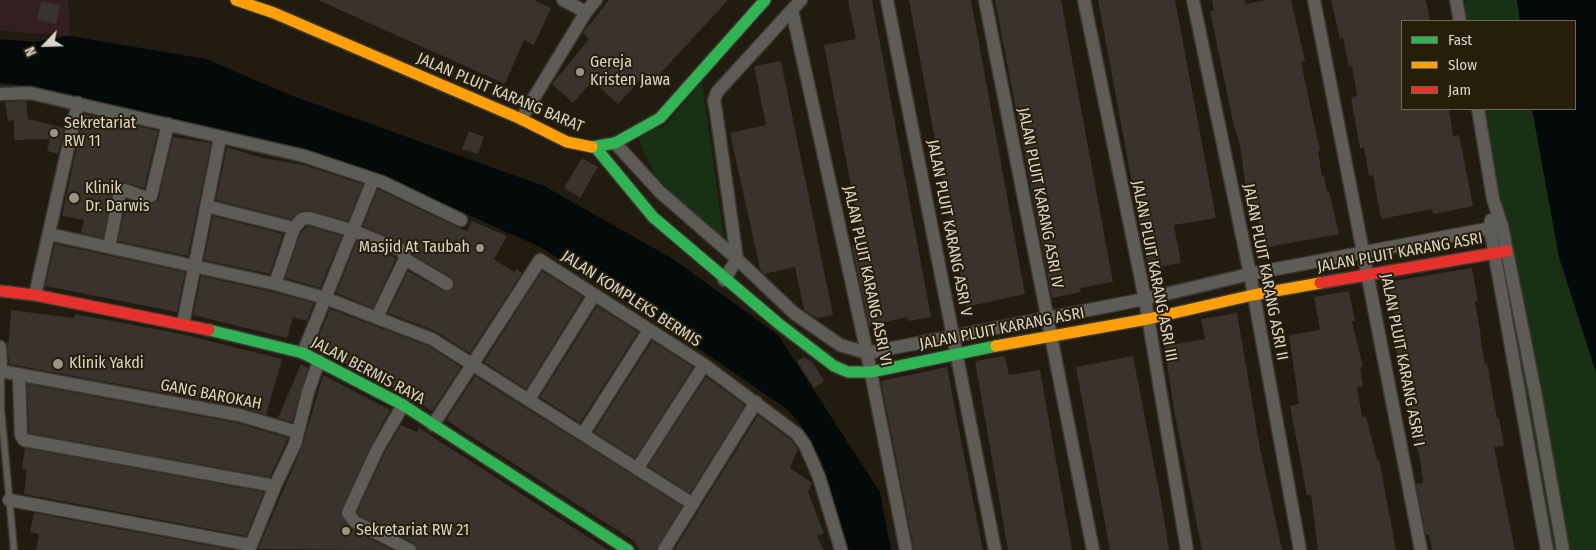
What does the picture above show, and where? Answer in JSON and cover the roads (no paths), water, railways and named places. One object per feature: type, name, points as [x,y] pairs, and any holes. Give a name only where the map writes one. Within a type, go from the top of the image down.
[{"type":"street","name":"JALAN PLUIT KARANG BARAT","points":[[236,0],[274,14],[521,120],[567,142],[596,148],[615,143],[660,118],[765,0]]},
{"type":"street","points":[[563,0],[586,12]]},
{"type":"street","points":[[521,120],[586,12],[596,0]]},
{"type":"street","points":[[724,280],[737,259],[714,101],[720,87],[801,0]]},
{"type":"street","name":"JALAN PLUIT KARANG ASRI V","points":[[887,0],[995,550]]},
{"type":"street","name":"JALAN PLUIT KARANG ASRI IV","points":[[985,0],[1093,550]]},
{"type":"street","name":"JALAN PLUIT KARANG ASRI III","points":[[1084,0],[1148,319],[1187,550]]},
{"type":"street","name":"JALAN PLUIT KARANG ASRI II","points":[[1193,0],[1250,274],[1300,550]]},
{"type":"street","name":"JALAN PLUIT KARANG ASRI I","points":[[1314,0],[1365,253],[1421,550]]},
{"type":"street","points":[[1456,0],[1460,20]]},
{"type":"street","name":"JALAN PLUIT KARANG ASRI VI","points":[[792,10],[867,353],[906,550]]},
{"type":"street","points":[[0,94],[30,93],[304,156],[373,180],[461,220]]},
{"type":"street","points":[[35,295],[78,103]]},
{"type":"street","name":"JALAN PLUIT KARANG ASRI","points":[[1478,110],[1496,227],[1536,397],[1563,550]]},
{"type":"street","points":[[109,247],[120,192],[124,190],[148,198],[151,196],[168,124]]},
{"type":"street","points":[[184,324],[220,138]]},
{"type":"street","name":"JALAN PLUIT KARANG ASRI","points":[[615,143],[660,192],[737,259],[794,313],[840,345],[867,353],[1144,299],[1250,274],[1496,227]]},
{"type":"street","name":"JALAN PLUIT KARANG ASRI","points":[[596,148],[653,217],[724,280],[834,366],[848,372],[871,372],[1050,335],[1148,319],[1254,295],[1501,252]]},
{"type":"street","points":[[304,353],[373,180]]},
{"type":"street","points":[[206,206],[294,228]]},
{"type":"street","points":[[275,284],[294,228],[305,217],[354,230],[403,251],[405,259],[378,317]]},
{"type":"street","points":[[49,234],[275,284],[325,298],[432,339],[693,504]]},
{"type":"street","name":"JALAN PLUIT KARANG ASRI","points":[[1501,252],[1547,550]]},
{"type":"street","points":[[405,259],[448,284]]},
{"type":"street","name":"JALAN KOMPLEKS BERMIS","points":[[473,364],[540,260],[704,365],[756,402],[796,434],[805,445],[819,477],[841,550]]},
{"type":"street","name":"JALAN BERMIS RAYA","points":[[0,291],[35,295],[184,324],[304,353],[403,405],[623,548]]},
{"type":"street","points":[[529,399],[594,295]]},
{"type":"street","points":[[583,434],[649,330]]},
{"type":"street","points":[[0,347],[0,371]]},
{"type":"street","points":[[9,500],[250,548],[275,486],[295,444],[319,361]]},
{"type":"street","points":[[433,425],[473,364]]},
{"type":"street","points":[[637,469],[704,365]]},
{"type":"street","name":"GANG BAROKAH","points":[[0,371],[239,416],[297,432]]},
{"type":"street","points":[[19,375],[21,434],[24,440],[275,486]]},
{"type":"street","points":[[664,550],[756,402]]},
{"type":"street","points":[[403,405],[377,450],[348,512],[355,522],[410,550]]},
{"type":"lane","points":[[0,371],[0,409],[14,550]]},
{"type":"place","name":"Gereja Kristen Jawa","points":[[580,72]]},
{"type":"place","name":"Sekretariat RW 11","points":[[54,133]]},
{"type":"place","name":"Klinik Dr. Darwis","points":[[74,198]]},
{"type":"place","name":"Masjid At Taubah","points":[[480,248]]},
{"type":"place","name":"Klinik Yakdi","points":[[58,364]]},
{"type":"place","name":"Sekretariat RW 21","points":[[346,531]]}]
